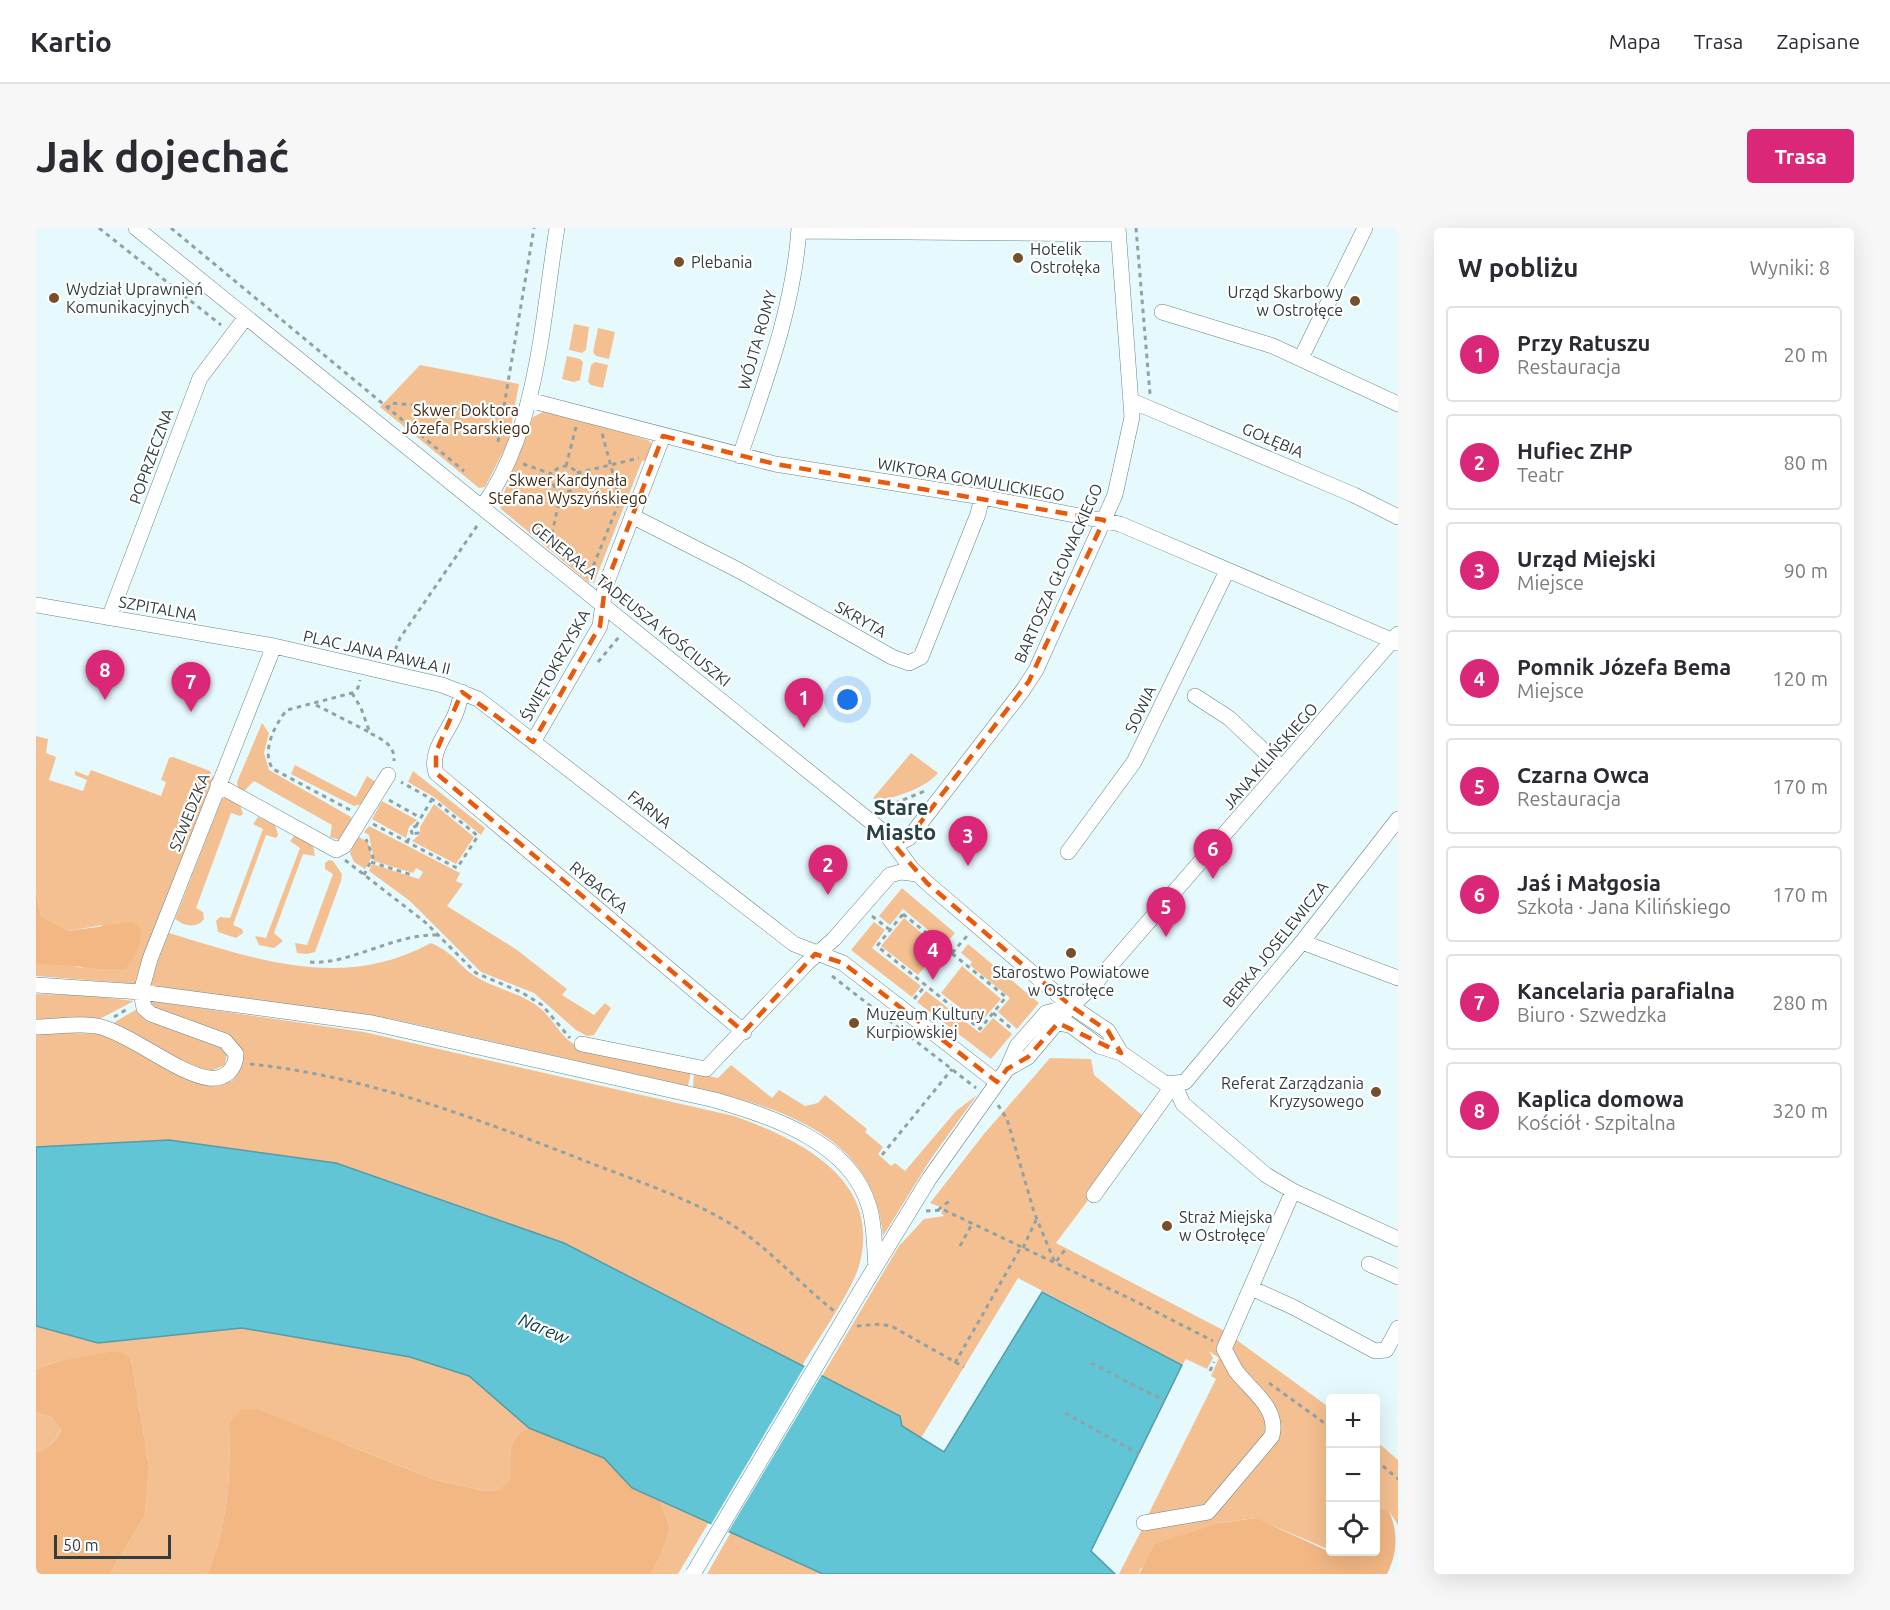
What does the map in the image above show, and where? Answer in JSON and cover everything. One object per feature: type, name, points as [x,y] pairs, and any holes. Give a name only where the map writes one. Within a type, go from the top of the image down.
[{"type":"street","name":"GENERAŁA TADEUSZA KOŚCIUSZKI","points":[[136,228],[483,506],[891,840],[917,874],[1071,1006],[1108,1031],[1121,1053]]},
{"type":"street","points":[[483,506],[495,490],[518,435],[529,400],[557,228]]},
{"type":"street","points":[[1301,358],[1365,228]]},
{"type":"street","points":[[799,230],[1118,231]]},
{"type":"street","name":"WÓJTA ROMY","points":[[740,456],[783,321],[799,230]]},
{"type":"street","name":"BARTOSZA GŁOWACKIEGO","points":[[891,840],[903,841],[909,837],[1036,670],[1115,495],[1132,401],[1118,231]]},
{"type":"street","points":[[1162,312],[1243,335],[1301,358],[1398,404]]},
{"type":"street","name":"POPRZECZNA","points":[[109,618],[200,378],[246,317]]},
{"type":"street","name":"WIKTORA GOMULICKIEGO","points":[[529,400],[661,443],[982,497],[1120,524],[1227,571],[1396,639]]},
{"type":"street","name":"GOŁĘBIA","points":[[1132,401],[1354,495],[1398,517]]},
{"type":"street","name":"ŚWIĘTOKRZYSKA","points":[[534,742],[600,626],[605,607],[605,587],[661,443]]},
{"type":"street","name":"SKRYTA","points":[[632,516],[740,571],[892,657],[909,663],[921,657],[978,514],[982,497]]},
{"type":"street","name":"SOWIA","points":[[1068,852],[1134,762],[1227,571]]},
{"type":"street","name":"SZPITALNA","points":[[36,605],[274,646]]},
{"type":"street","name":"JANA KILIŃSKIEGO","points":[[1071,1006],[1090,989],[1396,639]]},
{"type":"street","name":"PLAC JANA PAWŁA II","points":[[274,646],[462,692],[456,714],[436,752],[434,767]]},
{"type":"street","name":"SZWEDZKA","points":[[141,992],[150,958],[274,646]]},
{"type":"street","name":"FARNA","points":[[462,692],[494,710],[794,944],[843,963],[997,1082]]},
{"type":"street","points":[[1195,696],[1229,718],[1282,768]]},
{"type":"street","name":"RYBACKA","points":[[434,767],[442,779],[744,1032]]},
{"type":"street","points":[[218,785],[331,847],[344,846],[388,775]]},
{"type":"street","name":"BERKA JOSELEWICZA","points":[[1094,1196],[1174,1084],[1185,1082],[1302,942],[1398,819]]},
{"type":"street","points":[[582,1044],[700,1069],[714,1063],[815,954],[834,939],[890,875],[901,872],[917,874]]},
{"type":"street","points":[[1302,942],[1398,978]]},
{"type":"street","points":[[36,985],[141,992],[372,1023],[715,1100],[744,1109],[820,1144],[846,1167],[868,1204],[874,1232],[876,1266]]},
{"type":"street","points":[[36,1027],[99,1026],[190,1071],[210,1078],[229,1073],[236,1063],[236,1054],[225,1041],[151,1014],[144,1008],[141,992]]},
{"type":"street","points":[[1007,1069],[1028,1058],[1071,1006]]},
{"type":"street","points":[[693,1574],[934,1171],[1007,1069],[1017,1046],[1046,1013],[1071,1006]]},
{"type":"street","points":[[1058,1023],[1070,1025],[1099,1046],[1121,1053],[1159,1080],[1174,1084],[1183,1104],[1190,1112],[1266,1175],[1293,1191],[1398,1239]]},
{"type":"street","points":[[1144,1523],[1208,1512],[1272,1436],[1274,1427],[1269,1410],[1220,1354],[1293,1191]]},
{"type":"street","points":[[1369,1264],[1398,1277]]},
{"type":"street","points":[[1251,1288],[1293,1307],[1375,1351],[1386,1350],[1398,1328]]},
{"type":"path","points":[[99,228],[233,333]]},
{"type":"path","points":[[171,228],[468,475]]},
{"type":"path","points":[[497,450],[534,228]]},
{"type":"path","points":[[1136,228],[1151,402]]},
{"type":"path","points":[[387,409],[392,403],[504,412]]},
{"type":"path","points":[[568,421],[585,426]]},
{"type":"path","points":[[566,466],[576,423]]},
{"type":"path","points":[[584,574],[591,574],[619,502],[601,430],[612,433]]},
{"type":"path","points":[[577,473],[578,483],[572,491],[561,492],[553,486],[552,474],[558,468],[566,466],[577,473],[645,457],[648,448],[661,443]]},
{"type":"path","points":[[516,471],[520,462],[552,474]]},
{"type":"path","points":[[578,483],[619,502]]},
{"type":"path","points":[[541,540],[550,547],[561,492]]},
{"type":"path","points":[[391,663],[400,638],[479,522],[485,528]]},
{"type":"path","points":[[596,665],[619,636]]},
{"type":"path","points":[[349,679],[360,681]]},
{"type":"path","points":[[352,693],[361,708],[370,733]]},
{"type":"path","points":[[315,704],[387,743],[394,753],[394,764],[388,775]]},
{"type":"path","points":[[885,818],[875,809],[927,790]]},
{"type":"path","points":[[377,794],[421,818]]},
{"type":"path","points":[[407,842],[412,834],[411,828],[416,826],[432,800]]},
{"type":"path","points":[[412,834],[418,833],[416,826]]},
{"type":"path","points":[[364,875],[373,857],[369,841],[365,839]]},
{"type":"path","points":[[331,847],[348,864],[438,935],[476,972],[532,998],[548,1010],[566,1035],[582,1044]]},
{"type":"path","points":[[371,862],[412,874]]},
{"type":"path","points":[[903,914],[1006,998],[993,1013],[980,1029],[877,946],[903,914]]},
{"type":"path","points":[[310,962],[364,952],[409,937],[438,935]]},
{"type":"path","points":[[827,972],[980,1091]]},
{"type":"path","points":[[993,1013],[1013,1030]]},
{"type":"path","points":[[236,1063],[302,1072],[394,1093],[546,1145],[698,1206],[766,1248],[840,1316]]},
{"type":"path","points":[[882,1155],[952,1069]]},
{"type":"path","points":[[1002,1108],[1036,1220],[1055,1263]]},
{"type":"path","points":[[938,1210],[952,1199]]},
{"type":"path","points":[[920,1212],[938,1210],[972,1224],[1131,1299],[1220,1354],[1210,1371]]},
{"type":"path","points":[[955,1363],[1036,1220]]},
{"type":"path","points":[[960,1246],[972,1224]]},
{"type":"path","points":[[1055,1263],[1067,1247]]},
{"type":"path","points":[[849,1321],[857,1326],[881,1324],[893,1327],[964,1367]]},
{"type":"path","points":[[1091,1363],[1165,1401]]},
{"type":"path","points":[[1263,1379],[1326,1424]]},
{"type":"path","points":[[1065,1413],[1139,1454]]},
{"type":"path","points":[[1380,1463],[1398,1479]]},
{"type":"highlighted area","points":[[663,436],[775,464],[1104,520],[1029,681],[914,831],[896,847],[927,883],[1071,1006],[1108,1031],[1121,1053],[1058,1023],[1028,1057],[1007,1069],[997,1082],[843,963],[815,954],[744,1032],[436,773],[436,752],[462,692],[533,742],[600,626],[605,587]]},
{"type":"green space","points":[[574,324],[589,327],[586,350],[582,353],[569,350]]},
{"type":"green space","points":[[598,328],[615,332],[609,359],[596,356],[593,352]]},
{"type":"green space","points":[[567,356],[583,362],[580,380],[574,382],[562,379]]},
{"type":"green space","points":[[595,362],[608,365],[603,388],[588,382],[591,365]]},
{"type":"green space","name":"Skwer Doktora Józefa Psarskiego","points":[[420,365],[519,384],[508,442],[485,487],[479,488],[380,407]]},
{"type":"green space","name":"Skwer Kardynała Stefana Wyszyńskiego","points":[[547,410],[648,440],[653,445],[652,459],[642,461],[594,583],[588,582],[501,509],[500,503],[533,417]]},
{"type":"green space","points":[[262,723],[269,733],[264,753],[269,770],[351,817],[352,820],[340,840],[330,837],[332,825],[254,781],[244,791],[238,789],[237,782]]},
{"type":"green space","points":[[36,736],[48,739],[46,753],[56,757],[49,780],[83,791],[87,780],[75,775],[75,771],[88,776],[91,770],[161,796],[166,782],[161,780],[169,758],[173,757],[210,771],[214,779],[138,984],[36,976],[36,965],[62,963],[82,968],[102,925],[69,931],[41,916],[36,889]]},
{"type":"green space","points":[[911,753],[938,773],[925,784],[910,792],[877,801],[873,798]]},
{"type":"green space","points":[[295,765],[356,797],[367,776],[376,782],[362,804],[354,806],[291,774]]},
{"type":"green space","points":[[413,771],[485,828],[481,835],[434,797],[408,782]]},
{"type":"green space","points":[[226,797],[240,805],[243,814],[240,816],[231,813],[196,908],[203,912],[204,919],[198,924],[186,925],[175,919],[222,799]]},
{"type":"green space","points":[[382,801],[417,820],[409,827],[406,838],[372,819]]},
{"type":"green space","points":[[434,804],[474,837],[456,864],[412,841],[420,834],[420,827]]},
{"type":"green space","points":[[258,817],[275,824],[278,835],[276,838],[266,835],[233,925],[242,929],[243,933],[236,938],[218,932],[216,921],[220,917],[230,918],[263,829],[253,824]]},
{"type":"green space","points":[[369,826],[460,873],[456,881],[463,884],[447,906],[517,950],[567,989],[562,995],[594,1015],[605,1003],[611,1008],[594,1035],[587,1036],[576,1030],[534,993],[481,972],[410,901],[369,871],[372,864],[419,879],[423,872],[416,868],[413,873],[374,861],[369,835],[364,832]]},
{"type":"green space","points":[[295,835],[313,846],[315,856],[303,854],[274,933],[283,941],[274,948],[259,945],[255,936],[266,938],[300,848],[290,841]]},
{"type":"green space","points":[[357,836],[368,842],[372,857],[365,869],[354,862],[350,853]]},
{"type":"green space","points":[[329,860],[333,861],[342,874],[341,881],[315,952],[297,953],[295,943],[307,945],[333,874],[325,869],[325,863]]},
{"type":"green space","points":[[902,888],[955,933],[947,942],[942,938],[940,940],[903,909],[890,925],[879,916]]},
{"type":"green space","points":[[904,918],[940,949],[918,975],[881,946]]},
{"type":"green space","points":[[874,922],[885,930],[872,948],[921,986],[912,997],[851,950]]},
{"type":"green space","points":[[169,933],[268,961],[333,968],[365,965],[398,957],[431,943],[446,951],[478,978],[534,1004],[546,1013],[565,1037],[575,1045],[691,1072],[688,1086],[392,1019],[148,985]]},
{"type":"green space","points":[[968,944],[1039,1003],[1017,1029],[998,1012],[1010,998],[970,965],[972,962],[961,953]]},
{"type":"green space","points":[[962,966],[1001,999],[980,1023],[941,993]]},
{"type":"green space","points":[[926,991],[980,1033],[993,1018],[1012,1034],[991,1059],[917,1002]]},
{"type":"green space","points":[[36,994],[84,995],[134,1001],[94,1022],[36,1023]]},
{"type":"green space","points":[[145,1000],[364,1032],[734,1116],[759,1125],[808,1150],[829,1166],[846,1185],[858,1207],[863,1233],[860,1262],[851,1286],[802,1366],[564,1243],[336,1163],[169,1140],[36,1147],[36,1032],[103,1034],[212,1085],[232,1081],[241,1068],[243,1056],[154,1011]]},
{"type":"green space","points":[[137,1009],[218,1044],[227,1052],[225,1065],[209,1072],[194,1069],[108,1026]]},
{"type":"green space","points":[[1050,1058],[1091,1059],[1094,1075],[1148,1120],[1056,1243],[1223,1330],[1326,1405],[1326,1548],[1255,1518],[1220,1523],[1140,1569],[1139,1574],[1119,1574],[1142,1529],[1203,1518],[1268,1449],[1269,1418],[1267,1436],[1208,1507],[1147,1517],[1216,1379],[1211,1376],[1219,1358],[1209,1351],[1213,1358],[1207,1369],[1186,1359],[1182,1365],[1018,1278],[921,1438],[902,1426],[899,1416],[822,1376],[899,1246],[924,1219],[944,1216],[941,1213],[943,1208],[930,1203],[984,1134]]},
{"type":"green space","points":[[731,1065],[772,1098],[779,1090],[805,1106],[818,1103],[825,1095],[867,1129],[865,1132],[883,1147],[878,1154],[891,1166],[895,1163],[905,1171],[956,1111],[977,1095],[930,1160],[883,1236],[876,1201],[862,1172],[842,1149],[817,1131],[788,1116],[757,1104],[693,1087],[694,1073],[718,1078]]},
{"type":"green space","points":[[36,1326],[98,1343],[242,1328],[410,1357],[469,1376],[529,1428],[516,1437],[511,1449],[512,1479],[499,1490],[485,1491],[435,1480],[345,1444],[229,1424],[227,1500],[220,1538],[207,1574],[110,1574],[145,1515],[149,1467],[131,1359],[60,1361],[36,1369]]},
{"type":"green space","points":[[36,1412],[53,1418],[61,1428],[52,1444],[36,1452]]},
{"type":"green space","points":[[1380,1444],[1398,1460],[1398,1525],[1389,1511],[1380,1510]]},
{"type":"green space","points":[[660,1500],[709,1522],[678,1574],[651,1574],[662,1553],[670,1528]]},
{"type":"green space","points":[[731,1532],[823,1574],[707,1574]]},
{"type":"shaded area","points":[[36,889],[41,916],[69,931],[132,922],[141,929],[137,950],[125,969],[36,965]]},
{"type":"shaded area","points":[[122,1352],[131,1359],[149,1467],[145,1515],[110,1574],[36,1574],[36,1452],[52,1444],[61,1429],[53,1418],[36,1412],[36,1369],[60,1361]]},
{"type":"shaded area","points":[[257,1409],[435,1480],[485,1491],[499,1490],[511,1479],[510,1456],[513,1443],[516,1437],[529,1428],[604,1458],[632,1488],[660,1500],[670,1528],[662,1553],[651,1574],[207,1574],[220,1538],[227,1500],[229,1424],[241,1410]]},
{"type":"shaded area","points":[[1380,1509],[1389,1511],[1396,1542],[1393,1558],[1387,1574],[1139,1574],[1155,1544],[1220,1523],[1256,1518],[1326,1550],[1326,1556],[1380,1556]]},
{"type":"water","name":"Narew","points":[[169,1140],[336,1163],[564,1243],[900,1416],[902,1426],[944,1452],[1042,1292],[1182,1365],[1091,1551],[1115,1574],[823,1574],[632,1488],[604,1458],[529,1428],[469,1376],[410,1357],[242,1328],[98,1343],[36,1326],[36,1147]]},
{"type":"pier","points":[[806,1364],[823,1373],[727,1534],[710,1526]]},
{"type":"place","name":"Hotelik Ostrołęka","points":[[1018,258]]},
{"type":"place","name":"Plebania","points":[[679,262]]},
{"type":"place","name":"Wydział Uprawnień Komunikacyjnych","points":[[54,298]]},
{"type":"place","name":"Urząd Skarbowy w Ostrołęce","points":[[1355,301]]},
{"type":"place","name":"Kaplica domowa","points":[[105,700]]},
{"type":"place","name":"Kancelaria parafialna","points":[[191,712]]},
{"type":"place","name":"Przy Ratuszu","points":[[804,728]]},
{"type":"place","name":"Urząd Miejski","points":[[968,866]]},
{"type":"place","name":"Jaś i Małgosia","points":[[1213,879]]},
{"type":"place","name":"Hufiec ZHP","points":[[828,895]]},
{"type":"place","name":"Czarna Owca","points":[[1166,937]]},
{"type":"place","name":"Starostwo Powiatowe w Ostrołęce","points":[[1071,953]]},
{"type":"place","name":"Pomnik Józefa Bema","points":[[933,980]]},
{"type":"place","name":"Muzeum Kultury Kurpiowskiej","points":[[854,1023]]},
{"type":"place","name":"Referat Zarządzania Kryzysowego","points":[[1376,1092]]},
{"type":"place","name":"Straż Miejska w Ostrołęce","points":[[1167,1226]]},
{"type":"district","name":"Stare Miasto","points":[[901,818]]}]
